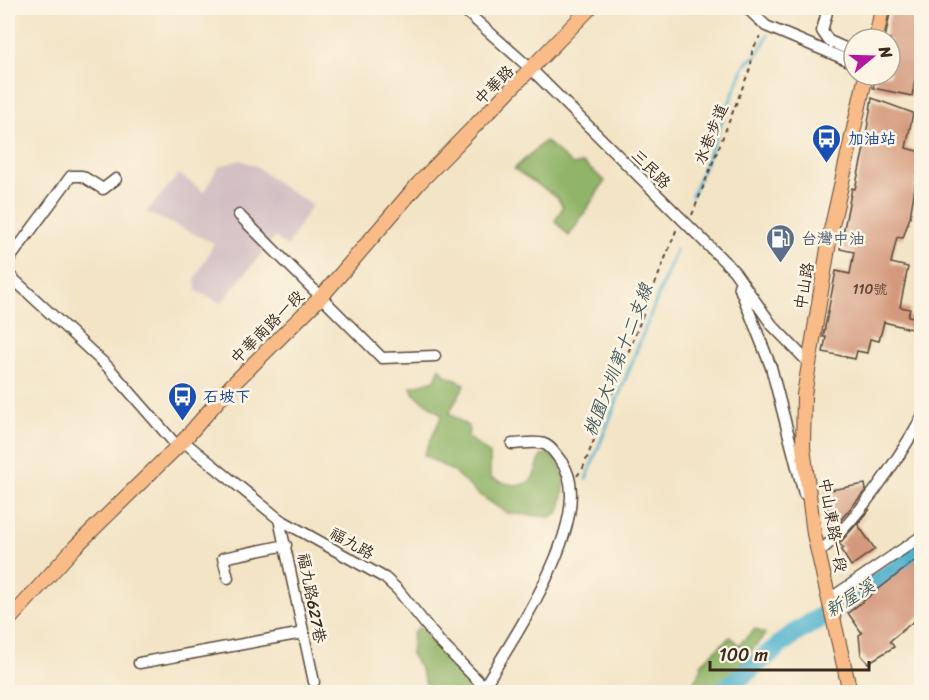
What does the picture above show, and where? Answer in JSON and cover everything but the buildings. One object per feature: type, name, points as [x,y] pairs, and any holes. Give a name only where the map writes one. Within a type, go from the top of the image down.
[{"type":"main road","name":"中華路","points":[[419,183],[532,70],[590,8]]},
{"type":"main road","points":[[878,27],[882,8]]},
{"type":"main road","name":"中山路","points":[[808,362],[831,230],[863,87]]},
{"type":"main road","name":"中華南路一段","points":[[8,621],[75,547],[180,444],[230,387],[322,296],[419,183]]},
{"type":"main road","name":"中山東路一段","points":[[808,362],[804,395],[803,447],[814,534],[831,598],[850,693]]},
{"type":"street","name":"三民路","points":[[462,8],[532,70],[734,271],[772,325],[808,362]]},
{"type":"street","points":[[747,8],[766,26],[842,58]]},
{"type":"street","points":[[828,8],[822,31],[825,37],[842,46]]},
{"type":"street","points":[[8,261],[71,176],[82,176],[103,189],[116,179]]},
{"type":"street","points":[[239,215],[382,358],[435,356]]},
{"type":"street","points":[[734,271],[771,367],[814,534]]},
{"type":"street","name":"福九路","points":[[8,274],[109,368],[180,444],[279,519],[385,578],[398,590],[439,641],[487,690]]},
{"type":"street","points":[[819,552],[837,537],[906,444],[921,417]]},
{"type":"street","points":[[487,690],[548,580],[572,501],[572,483],[564,464],[548,446],[513,444]]},
{"type":"street","name":"福九路627巷","points":[[279,519],[314,682]]},
{"type":"street","points":[[831,598],[921,536]]},
{"type":"street","points":[[228,578],[223,558],[286,545]]},
{"type":"street","points":[[139,663],[303,633]]},
{"type":"path","name":"水巷步道","points":[[572,483],[583,468],[751,66],[752,51]]},
{"type":"shaded area","points":[[240,160],[256,166],[281,186],[312,204],[287,247],[275,237],[221,303],[196,291],[195,280],[214,243],[146,212],[179,174],[204,192],[218,167]]},
{"type":"green space","points":[[545,141],[573,165],[583,163],[605,181],[569,236],[555,221],[563,207],[557,197],[514,169]]},
{"type":"green space","points":[[440,368],[445,375],[465,384],[449,413],[469,427],[468,437],[490,454],[490,478],[512,485],[528,483],[533,477],[541,456],[548,453],[563,473],[564,487],[559,512],[550,517],[507,513],[478,494],[454,472],[424,455],[442,415],[414,394],[411,387],[435,380]]},
{"type":"green space","points":[[419,627],[482,687],[480,692],[429,692],[420,668],[411,654],[413,633]]},
{"type":"green space","points":[[755,629],[765,634],[718,692],[687,692],[702,668],[701,664],[730,637],[739,645]]},
{"type":"waterway","name":"桃園大圳第十二支線","points":[[781,13],[783,8]]},
{"type":"waterway","name":"桃園大圳第十二支線","points":[[692,196],[745,64],[757,55],[768,35]]},
{"type":"waterway","name":"桃園大圳第十二支線","points":[[586,479],[676,250]]},
{"type":"waterway","name":"新屋溪","points":[[722,692],[792,635],[909,562],[922,549]]},
{"type":"place","name":"加油站","points":[[827,164]]},
{"type":"place","name":"台灣中油","points":[[780,264]]},
{"type":"place","name":"石坡下","points":[[182,422]]}]
